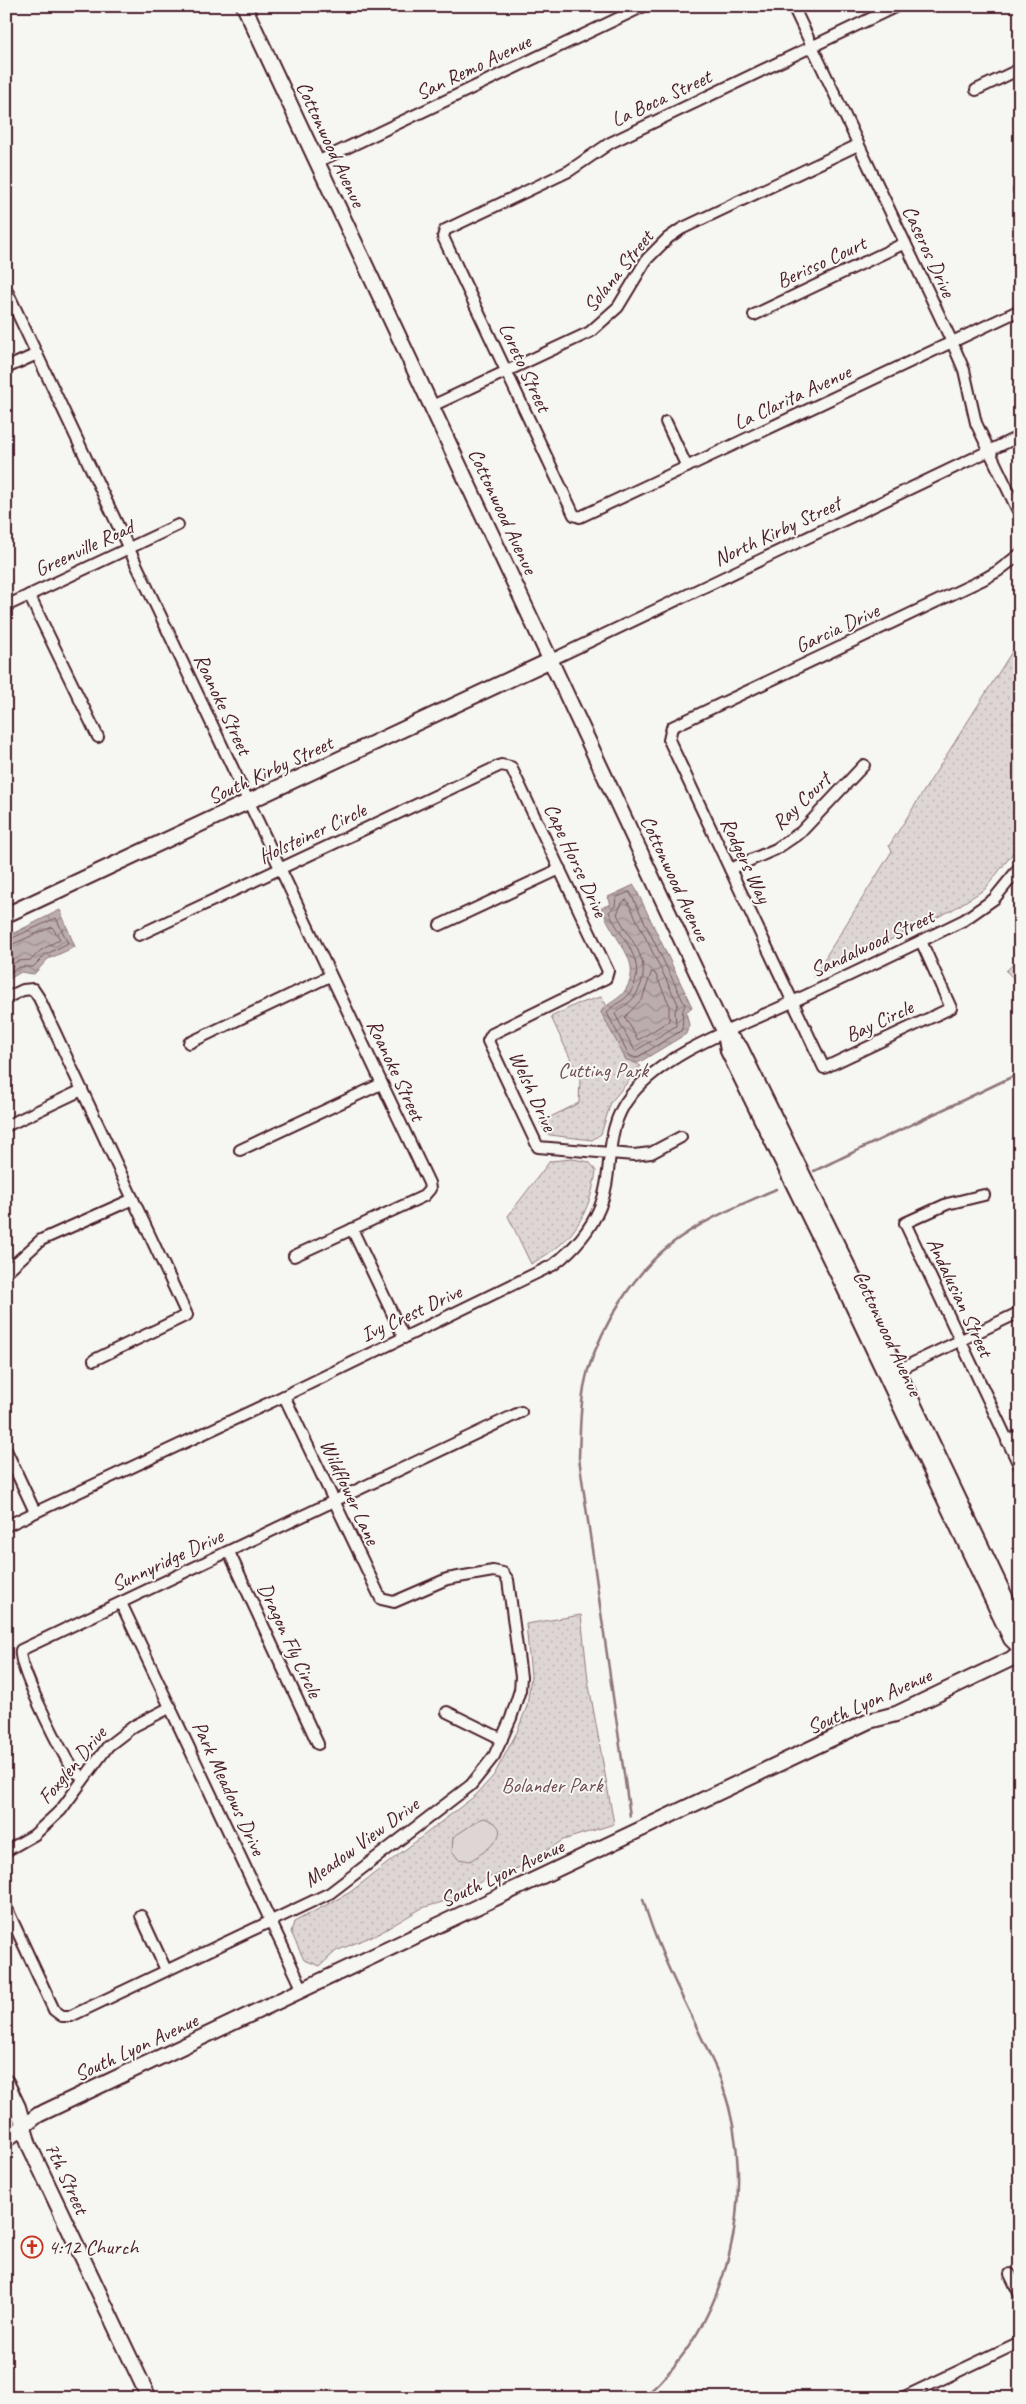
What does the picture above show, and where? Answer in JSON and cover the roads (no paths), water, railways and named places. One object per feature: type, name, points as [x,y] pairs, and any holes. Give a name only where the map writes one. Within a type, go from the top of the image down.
[{"type":"main road","name":"Cottonwood Avenue","points":[[244,6],[725,1033],[740,1046],[892,1373],[1011,1639],[1020,1648]]},
{"type":"main road","name":"South Kirby Street","points":[[6,915],[550,660]]},
{"type":"main road","name":"Cottonwood Avenue","points":[[892,1373],[1020,1628]]},
{"type":"main road","name":"South Lyon Avenue","points":[[6,2140],[38,2115],[869,1721],[896,1714],[1011,1659],[1020,1652]]},
{"type":"main road","name":"7th Street","points":[[6,2082],[18,2107],[29,2145],[149,2398]]},
{"type":"street","name":"San Remo Avenue","points":[[317,162],[644,6]]},
{"type":"street","name":"Caseros Drive","points":[[793,6],[952,342],[964,370],[976,423],[1020,515]]},
{"type":"street","name":"La Boca Street","points":[[445,230],[569,171],[610,143],[897,6]]},
{"type":"street","points":[[976,90],[1020,69]]},
{"type":"street","name":"Solana Street","points":[[432,406],[578,339],[600,325],[618,307],[647,259],[681,229],[858,145]]},
{"type":"street","name":"Loreto Street","points":[[445,230],[443,237],[574,515],[580,517]]},
{"type":"street","name":"Berisso Court","points":[[754,315],[905,243]]},
{"type":"street","name":"Roanoke Street","points":[[6,289],[430,1189],[424,1196],[352,1229]]},
{"type":"street","name":"La Clarita Avenue","points":[[580,517],[1020,310]]},
{"type":"street","points":[[6,368],[37,354]]},
{"type":"street","points":[[666,422],[687,467]]},
{"type":"street","name":"North Kirby Street","points":[[550,660],[1020,436]]},
{"type":"street","name":"Greenville Road","points":[[6,606],[178,525]]},
{"type":"street","name":"Garcia Drive","points":[[669,733],[672,727],[984,579],[1020,554]]},
{"type":"street","points":[[29,595],[98,737]]},
{"type":"street","name":"Rodgers Way","points":[[669,733],[669,740],[793,1002]]},
{"type":"street","name":"Holsteiner Circle","points":[[139,935],[501,765]]},
{"type":"street","name":"Cape Horse Drive","points":[[488,1041],[492,1034],[606,978],[608,972],[511,767],[501,765]]},
{"type":"street","name":"Ray Court","points":[[730,869],[776,849],[795,836],[864,765]]},
{"type":"street","name":"Sandalwood Street","points":[[725,1033],[921,941],[981,909],[1005,887],[1020,867]]},
{"type":"street","points":[[440,925],[560,869]]},
{"type":"street","name":"Bay Circle","points":[[793,1002],[824,1068],[951,1008],[921,941]]},
{"type":"street","points":[[189,1043],[330,976]]},
{"type":"street","points":[[6,998],[23,990],[33,990],[39,998],[187,1315],[94,1360]]},
{"type":"street","name":"Ivy Crest Drive","points":[[6,1526],[284,1396],[535,1275],[568,1253],[582,1238],[600,1207],[613,1132],[620,1113],[629,1097],[642,1082],[672,1059],[725,1033]]},
{"type":"street","name":"Welsh Drive","points":[[488,1041],[538,1147],[609,1154]]},
{"type":"street","points":[[240,1150],[381,1084]]},
{"type":"street","points":[[6,1126],[82,1090]]},
{"type":"street","points":[[609,1154],[642,1155],[681,1137]]},
{"type":"street","name":"Andalusian Street","points":[[984,1195],[947,1204],[905,1223],[1020,1467]]},
{"type":"street","points":[[6,1272],[41,1240],[133,1199]]},
{"type":"street","points":[[294,1256],[352,1229],[404,1338]]},
{"type":"street","points":[[892,1373],[1020,1312]]},
{"type":"street","name":"Wildflower Lane","points":[[284,1396],[378,1595],[385,1601],[394,1602],[447,1579],[493,1571],[502,1573]]},
{"type":"street","name":"Sunnyridge Drive","points":[[82,1778],[68,1761],[21,1663],[19,1654],[24,1647],[521,1412]]},
{"type":"street","points":[[1007,1441],[1020,1435]]},
{"type":"street","points":[[6,1450],[35,1512]]},
{"type":"street","name":"Dragon Fly Circle","points":[[228,1552],[318,1744]]},
{"type":"street","name":"Meadow View Drive","points":[[6,1907],[54,2010],[62,2016],[71,2016],[330,1893],[471,1784],[485,1769],[502,1738],[512,1718],[521,1677],[508,1580],[502,1573]]},
{"type":"street","name":"Park Meadows Drive","points":[[121,1602],[303,1990]]},
{"type":"street","name":"Foxglen Drive","points":[[6,1851],[34,1835],[61,1810],[82,1778],[108,1746],[122,1734],[170,1707]]},
{"type":"street","points":[[447,1712],[502,1738]]},
{"type":"street","points":[[141,1916],[166,1970]]},
{"type":"street","points":[[1010,2274],[1020,2295]]},
{"type":"street","points":[[902,2398],[1020,2342]]},
{"type":"water","points":[[634,885],[692,1007],[686,1012],[689,1025],[686,1034],[638,1063],[626,1060],[601,1012],[626,989],[630,981],[631,965],[601,908],[611,904],[608,897]]},
{"type":"water","points":[[60,910],[75,947],[48,959],[34,974],[21,972],[6,981],[6,937]]},
{"type":"waterway","points":[[814,1171],[1020,1073]]},
{"type":"waterway","points":[[630,1816],[579,1458],[585,1381],[594,1353],[611,1318],[632,1285],[657,1256],[683,1235],[722,1214],[776,1189]]},
{"type":"waterway","points":[[643,1899],[663,1955],[721,2081],[733,2128],[738,2170],[736,2212],[729,2254],[716,2295],[697,2333],[673,2368],[643,2398]]},
{"type":"place","name":"4:12 Church","points":[[32,2247]]},
{"type":"park label","name":"Cutting Park","points":[[603,1070]]},
{"type":"park label","name":"Bolander Park","points":[[552,1785]]}]
